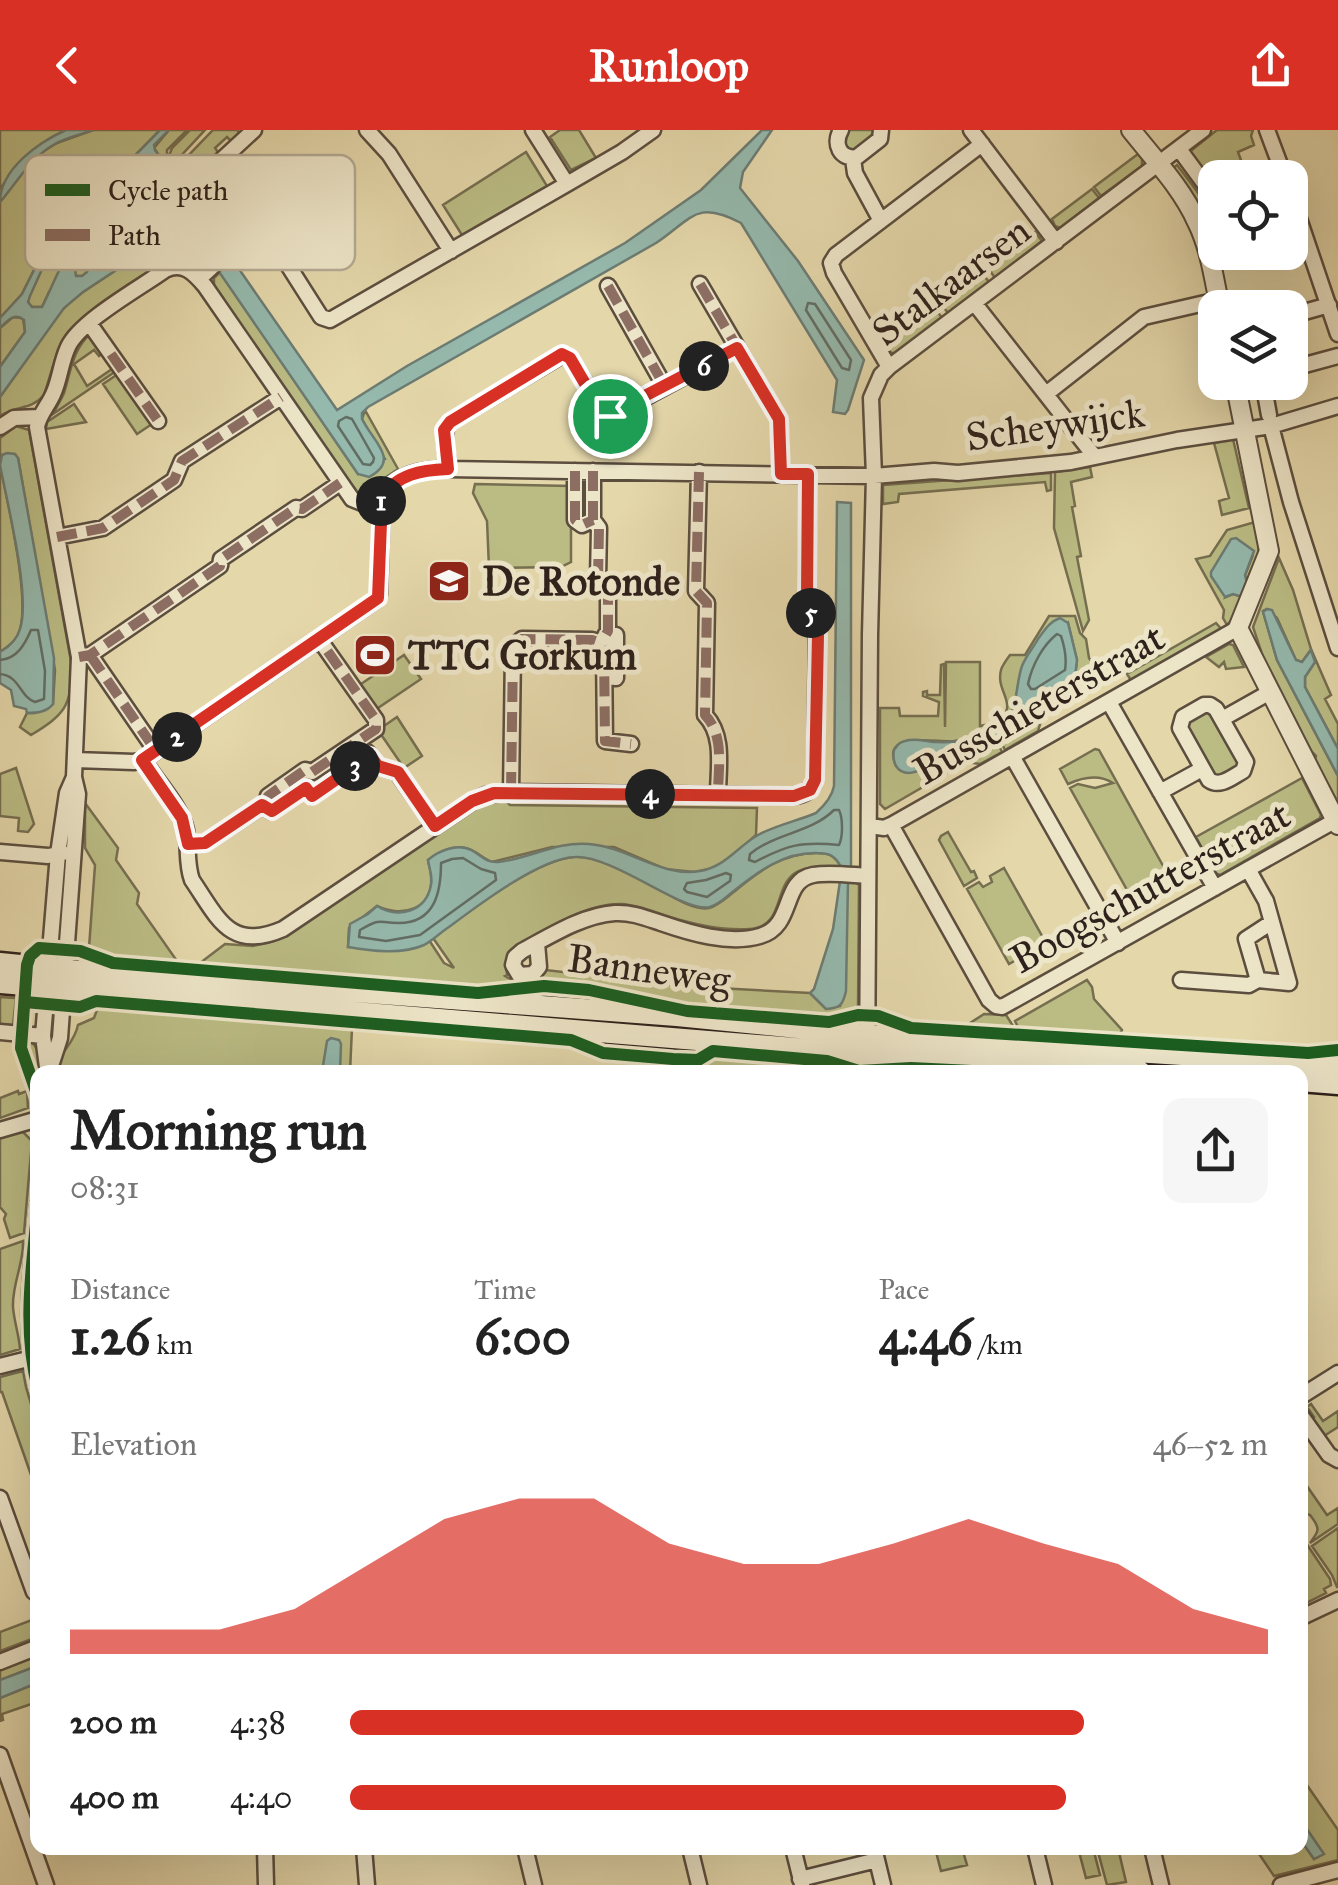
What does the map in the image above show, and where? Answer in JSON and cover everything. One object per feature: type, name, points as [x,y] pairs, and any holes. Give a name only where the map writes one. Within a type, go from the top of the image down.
[{"type":"main road","name":"Banneweg","points":[[0,963],[14,978],[744,1023],[867,1054],[1338,1065]]},
{"type":"main road","name":"Banneweg","points":[[56,978],[644,1036],[1034,1065]]},
{"type":"main road","name":"Banneweg","points":[[644,1036],[652,1028],[663,1026],[710,1029],[744,1023]]},
{"type":"main road","points":[[1308,1082],[1338,1084]]},
{"type":"street","points":[[227,155],[254,130]]},
{"type":"street","points":[[367,130],[389,154],[451,251]]},
{"type":"street","points":[[533,130],[567,184]]},
{"type":"street","points":[[291,270],[318,314],[325,319],[334,318],[622,152],[653,130]]},
{"type":"street","points":[[840,130],[838,147],[852,158],[880,139],[881,130]]},
{"type":"street","points":[[971,130],[1056,242]]},
{"type":"street","points":[[1131,130],[1197,222],[1216,290]]},
{"type":"street","name":"Stalkaarsen","points":[[867,1054],[874,476],[871,398],[889,367],[1203,130]]},
{"type":"street","points":[[1267,130],[1278,160]]},
{"type":"street","points":[[889,367],[831,263],[836,255],[982,144]]},
{"type":"street","points":[[1179,149],[1198,175]]},
{"type":"street","points":[[852,158],[882,221]]},
{"type":"street","points":[[1308,252],[1338,334]]},
{"type":"street","points":[[48,1065],[43,1036],[56,978],[67,793],[74,777],[84,656],[37,427],[77,333],[166,270]]},
{"type":"street","points":[[75,760],[149,755],[378,598],[381,502],[356,502],[340,483],[199,279],[188,270]]},
{"type":"street","points":[[199,279],[210,270]]},
{"type":"street","points":[[700,284],[779,419],[781,474]]},
{"type":"street","points":[[608,286],[665,387]]},
{"type":"street","points":[[975,304],[1094,457]]},
{"type":"street","points":[[1308,311],[1328,306]]},
{"type":"street","points":[[1046,394],[1144,317],[1198,308]]},
{"type":"street","points":[[90,323],[158,421]]},
{"type":"street","points":[[448,469],[444,430],[450,422],[562,354],[570,358],[605,416],[614,415],[737,348]]},
{"type":"street","points":[[1308,364],[1338,356]]},
{"type":"street","points":[[57,537],[103,528],[174,480],[182,461],[281,397]]},
{"type":"street","points":[[1238,400],[1269,550],[1238,628],[1337,822]]},
{"type":"street","points":[[1266,400],[1291,502],[1338,648]]},
{"type":"street","name":"Scheywijck","points":[[381,502],[386,490],[409,474],[423,470],[874,476],[991,471],[1094,457],[1244,429],[1338,406]]},
{"type":"street","points":[[0,427],[14,418],[40,417]]},
{"type":"street","points":[[575,470],[575,520],[582,524],[593,520]]},
{"type":"street","points":[[593,471],[593,520],[599,528],[598,579],[608,589],[604,638],[605,741],[631,744]]},
{"type":"street","points":[[699,472],[696,591],[707,603],[705,715],[718,737],[718,794]]},
{"type":"street","points":[[84,656],[149,755],[182,818],[190,876],[222,925],[235,934],[255,937],[283,929],[435,826],[480,797],[494,793],[799,796],[810,790],[815,780],[818,635],[807,598],[808,474]]},
{"type":"street","points":[[84,656],[220,566],[221,559],[296,508],[340,483]]},
{"type":"street","name":"Busschieterstraat","points":[[870,826],[891,825],[1238,628]]},
{"type":"street","points":[[511,792],[514,645],[526,638],[604,638]]},
{"type":"street","points":[[188,844],[205,843],[266,803],[268,796],[305,770],[312,772],[376,729],[377,722],[318,639]]},
{"type":"street","points":[[1222,719],[1270,692]]},
{"type":"street","points":[[1109,702],[1215,888]]},
{"type":"street","points":[[1206,704],[1215,708],[1222,719],[1245,759],[1245,768],[1216,784],[1202,768],[1180,730],[1180,722],[1206,704]]},
{"type":"street","points":[[360,740],[378,766],[398,772],[435,826]]},
{"type":"street","points":[[262,805],[272,811],[306,788],[312,796],[370,756]]},
{"type":"street","points":[[1012,756],[1118,943]]},
{"type":"street","points":[[1160,792],[1202,768]]},
{"type":"street","name":"Boogschutterstraat","points":[[891,825],[989,1000],[996,1006],[1006,1006],[1337,822]]},
{"type":"street","points":[[0,852],[48,856],[66,853]]},
{"type":"street","points":[[1181,980],[1249,985],[1258,980],[1289,982],[1266,901],[1248,869]]},
{"type":"street","points":[[536,944],[577,924],[620,912],[691,932],[754,938],[775,928],[802,879],[812,875],[868,876]]},
{"type":"street","points":[[1258,980],[1246,939],[1272,922]]},
{"type":"street","points":[[51,1065],[60,1038],[56,978]]},
{"type":"street","points":[[0,1032],[43,1036]]},
{"type":"street","points":[[0,1130],[30,1121]]},
{"type":"street","points":[[30,1293],[30,1322]]},
{"type":"street","points":[[0,1366],[30,1358]]},
{"type":"street","points":[[1308,1392],[1338,1373]]},
{"type":"street","points":[[1308,1426],[1328,1456],[1338,1460]]},
{"type":"street","points":[[0,1498],[30,1581]]},
{"type":"street","points":[[1308,1614],[1338,1600]]},
{"type":"street","points":[[0,1662],[30,1650]]},
{"type":"street","points":[[0,1755],[30,1840]]},
{"type":"street","points":[[35,1855],[46,1885]]},
{"type":"street","points":[[265,1855],[266,1885]]},
{"type":"street","points":[[365,1855],[367,1885]]},
{"type":"street","points":[[528,1855],[534,1885]]},
{"type":"street","points":[[692,1855],[699,1885]]},
{"type":"street","points":[[795,1855],[801,1882],[873,1855]]},
{"type":"street","points":[[876,1855],[883,1885]]},
{"type":"street","points":[[1037,1855],[1044,1885]]},
{"type":"street","points":[[1154,1855],[1161,1885]]},
{"type":"street","points":[[1282,1885],[1338,1870]]},
{"type":"green space","points":[[0,130],[66,130],[25,155],[0,189]]},
{"type":"green space","points":[[93,130],[160,130],[135,155],[39,155],[57,143]]},
{"type":"green space","points":[[169,130],[187,130],[167,150],[167,155],[159,155],[154,148]]},
{"type":"green space","points":[[190,130],[205,130],[182,155],[169,155]]},
{"type":"green space","points":[[213,130],[237,130],[242,136],[233,143],[227,137],[215,148],[220,155],[189,155]]},
{"type":"green space","points":[[560,130],[579,130],[596,158],[571,170],[550,137]]},
{"type":"green space","points":[[850,130],[876,130],[877,134],[851,154],[842,143],[844,134]]},
{"type":"green space","points":[[1217,130],[1253,130],[1254,145],[1238,152],[1241,160],[1198,160],[1198,170],[1187,154]]},
{"type":"green space","points":[[526,152],[547,186],[462,235],[443,205]]},
{"type":"green space","points":[[1138,154],[1142,166],[1101,196],[1094,187]]},
{"type":"green space","points":[[1177,165],[1198,192],[1198,206],[1172,169]]},
{"type":"green space","points":[[25,170],[25,270],[34,270],[22,294],[0,318],[0,202]]},
{"type":"green space","points":[[1092,189],[1099,198],[1060,228],[1055,226],[1052,219]]},
{"type":"green space","points":[[1035,232],[1042,241],[995,278],[988,268]]},
{"type":"green space","points":[[41,270],[70,270],[49,292],[42,307],[32,307],[29,296]]},
{"type":"green space","points":[[75,270],[90,270],[83,276],[75,276]]},
{"type":"green space","points":[[116,270],[153,270],[68,332],[44,395],[0,416],[0,397],[56,316],[74,298]]},
{"type":"green space","points":[[220,272],[358,474],[385,459],[362,419],[365,410],[398,469],[360,495],[355,492],[214,287],[214,278]]},
{"type":"green space","points":[[982,273],[989,282],[948,313],[941,304]]},
{"type":"green space","points":[[935,308],[942,318],[891,353],[886,345]]},
{"type":"green space","points":[[13,317],[23,318],[25,332],[0,367],[0,328]]},
{"type":"green space","points":[[91,333],[103,353],[99,356],[94,350],[74,364],[87,386],[112,369],[109,362],[119,369],[53,414],[76,354]]},
{"type":"green space","points":[[121,372],[155,422],[137,434],[103,384]]},
{"type":"green space","points":[[74,404],[86,422],[46,429],[47,422]]},
{"type":"green space","points":[[16,426],[29,430],[72,667],[64,708],[31,735],[20,727],[27,713],[53,704],[55,670],[18,458],[2,455],[0,460],[0,438]]},
{"type":"green space","points":[[1233,439],[1249,508],[1222,515],[1219,501],[1229,498],[1214,443]]},
{"type":"green space","points":[[0,463],[16,548],[22,614],[17,636],[0,652]]},
{"type":"green space","points":[[1090,467],[1092,477],[1071,482],[1081,556],[1077,557],[1089,620],[1083,631],[1054,528],[1055,472]]},
{"type":"green space","points":[[1051,473],[1051,490],[1047,491],[1045,482],[899,494],[898,502],[883,504],[883,485]]},
{"type":"green space","points":[[475,484],[571,486],[571,562],[561,567],[489,568],[487,521],[473,493]]},
{"type":"green space","points":[[1255,522],[1257,562],[1248,587],[1245,575],[1253,555],[1226,597],[1243,597],[1227,625],[1224,610],[1196,559],[1210,556],[1227,530]]},
{"type":"green space","points":[[1279,558],[1331,695],[1325,699],[1338,724],[1338,749],[1305,687],[1305,677],[1315,662],[1310,651],[1302,662],[1296,660],[1277,618],[1267,609],[1263,611],[1277,660],[1338,776],[1338,803],[1265,663],[1253,627]]},
{"type":"green space","points":[[1049,616],[1075,616],[1086,639],[1089,658],[1105,682],[1042,718],[1038,731],[1005,750],[1000,740],[1076,668],[1068,623],[1019,680],[1011,713],[996,729],[1007,705],[1000,678],[1002,667],[1010,655],[1025,655]]},
{"type":"green space","points":[[1216,623],[1223,631],[1132,682],[1127,674]]},
{"type":"green space","points":[[1229,644],[1244,667],[1226,669],[1224,662],[1219,667],[1206,657]]},
{"type":"green space","points":[[404,655],[421,679],[375,710],[358,686]]},
{"type":"green space","points":[[946,662],[980,662],[980,726],[990,724],[993,731],[954,741],[903,742],[893,754],[896,766],[915,772],[951,753],[997,742],[1002,752],[980,764],[966,762],[885,809],[880,804],[880,708],[899,708],[900,716],[938,716],[939,702],[923,696],[923,692],[940,695],[944,664],[945,727]]},
{"type":"green space","points":[[1203,710],[1212,712],[1239,759],[1239,767],[1215,778],[1186,730],[1186,721]]},
{"type":"green space","points":[[397,717],[422,756],[404,768],[378,730]]},
{"type":"green space","points":[[1095,749],[1167,873],[1167,877],[1131,897],[1070,788],[1078,784],[1095,788],[1113,783],[1091,778],[1068,784],[1060,769]]},
{"type":"green space","points":[[16,768],[34,824],[28,832],[18,831],[19,818],[0,816],[0,774]]},
{"type":"green space","points":[[1302,778],[1320,818],[1220,875],[1215,873],[1196,837]]},
{"type":"green space","points":[[505,800],[510,805],[757,808],[756,835],[727,861],[694,872],[665,869],[614,847],[552,847],[492,862],[469,849],[447,850],[428,860],[431,888],[422,904],[406,911],[377,906],[349,928],[348,947],[425,944],[429,940],[444,963],[454,968],[433,938],[520,878],[573,857],[605,863],[683,902],[709,908],[782,860],[824,854],[833,857],[841,867],[795,873],[788,880],[774,914],[761,926],[718,928],[633,906],[599,906],[517,946],[509,954],[505,976],[526,980],[546,970],[681,986],[810,993],[826,1009],[840,1006],[848,881],[854,881],[859,885],[858,1006],[831,1016],[691,1005],[567,983],[531,982],[483,988],[200,963],[225,944],[253,946],[274,941],[468,809]]},
{"type":"green space","points":[[85,803],[118,848],[116,860],[139,893],[137,904],[177,961],[110,956],[89,948],[95,865],[85,848]]},
{"type":"green space","points":[[948,832],[977,878],[964,886],[939,840]]},
{"type":"green space","points":[[1004,868],[1046,943],[1009,964],[967,889],[979,882],[983,887],[992,882],[990,876]]},
{"type":"green space","points":[[1087,980],[1094,999],[1122,1030],[1119,1036],[1019,1029],[1015,1021]]},
{"type":"green space","points":[[0,997],[16,998],[13,1025],[0,1024]]},
{"type":"green space","points":[[98,1007],[352,1028],[350,1065],[58,1065],[78,1025],[94,1018]]},
{"type":"green space","points":[[984,1014],[1006,1015],[1015,1029],[964,1027]]},
{"type":"green space","points":[[25,1038],[36,1047],[39,1065],[30,1067]]},
{"type":"green space","points":[[716,1057],[810,1065],[700,1065]]},
{"type":"green space","points":[[27,1091],[28,1108],[0,1118],[0,1098]]},
{"type":"green space","points":[[23,1132],[30,1139],[24,1233],[10,1238],[6,1214],[0,1207],[0,1138]]},
{"type":"green space","points":[[23,1241],[13,1298],[20,1349],[0,1355],[0,1249]]},
{"type":"green space","points":[[23,1371],[30,1400],[30,1472],[0,1392],[0,1377]]},
{"type":"green space","points":[[1311,1404],[1323,1421],[1338,1411],[1338,1427],[1324,1436],[1309,1421],[1314,1417],[1308,1406]]},
{"type":"green space","points":[[1308,1488],[1327,1515],[1338,1508],[1338,1524],[1310,1543],[1317,1527],[1310,1515]]},
{"type":"green space","points":[[1338,1528],[1338,1587],[1337,1587],[1312,1546]]},
{"type":"green space","points":[[1308,1546],[1330,1579],[1331,1585],[1324,1589],[1326,1593],[1308,1602]]},
{"type":"green space","points":[[30,1621],[30,1640],[0,1651],[0,1632]]},
{"type":"green space","points":[[30,1656],[30,1669],[0,1680],[0,1668]]},
{"type":"green space","points":[[30,1686],[30,1704],[2,1714],[0,1721],[0,1698]]},
{"type":"green space","points":[[1308,1787],[1338,1830],[1338,1860],[1274,1876],[1260,1855],[1308,1855],[1308,1850],[1314,1859],[1323,1854],[1308,1831]]},
{"type":"green space","points":[[937,1855],[964,1855],[967,1865],[941,1871]]},
{"type":"green space","points":[[1080,1855],[1095,1855],[1100,1875],[1086,1878]]},
{"type":"green space","points":[[1099,1855],[1120,1855],[1126,1882],[1107,1885]]},
{"type":"water","points":[[66,130],[93,130],[64,140],[40,155],[26,155]]},
{"type":"water","points":[[160,130],[169,130],[154,145],[158,155],[135,155]]},
{"type":"water","points":[[762,130],[772,130],[743,172],[740,188],[798,261],[864,360],[845,414],[833,412],[837,380],[741,223],[704,212],[368,407],[362,419],[382,450],[383,464],[369,477],[358,474],[218,270],[240,270],[337,410],[625,243],[701,190]]},
{"type":"water","points":[[23,158],[25,172],[0,202],[7,179]]},
{"type":"water","points":[[34,270],[42,270],[28,302],[32,307],[42,307],[60,270],[75,270],[76,276],[82,276],[88,270],[116,270],[64,308],[0,397],[0,367],[25,332],[24,320],[11,318],[0,328],[0,318],[22,294]]},
{"type":"water","points":[[2,455],[18,458],[54,658],[53,704],[34,713],[14,706],[11,690],[0,683],[0,652],[17,637],[23,614],[20,573],[0,465]]},
{"type":"water","points":[[837,502],[851,503],[851,867],[841,867],[834,857],[825,854],[794,856],[763,870],[717,904],[698,907],[609,865],[575,857],[561,859],[527,874],[424,945],[396,951],[348,947],[350,924],[377,906],[402,912],[423,902],[431,882],[428,860],[448,849],[466,848],[498,862],[566,845],[589,844],[672,870],[700,871],[717,865],[765,832],[816,813],[828,801],[834,786]]},
{"type":"water","points":[[1236,538],[1254,551],[1245,575],[1248,587],[1243,597],[1225,597],[1211,572],[1231,539]]},
{"type":"water","points":[[1272,610],[1296,660],[1302,662],[1311,650],[1315,662],[1305,677],[1305,687],[1338,749],[1338,776],[1277,660],[1263,612]]},
{"type":"water","points":[[1060,618],[1068,623],[1077,660],[1075,677],[1046,694],[1015,729],[997,742],[944,756],[913,772],[898,769],[894,750],[898,744],[913,739],[962,741],[980,737],[1003,724],[1014,704],[1025,659],[1048,627]]},
{"type":"water","points":[[840,881],[848,881],[846,991],[840,1005],[826,1009],[810,993],[833,929]]},
{"type":"water","points":[[339,1040],[340,1065],[323,1065],[327,1041]]},
{"type":"water","points":[[30,1669],[30,1686],[0,1698],[0,1680]]},
{"type":"water","points":[[1308,1831],[1324,1854],[1314,1859],[1308,1850]]},
{"type":"marked path","points":[[700,284],[779,419],[781,473]]},
{"type":"marked path","points":[[608,286],[665,387],[737,348]]},
{"type":"marked path","points":[[111,354],[158,421]]},
{"type":"marked path","points":[[448,469],[445,438],[450,422],[562,355],[570,358],[605,416],[665,387]]},
{"type":"marked path","points":[[57,537],[103,528],[174,480],[182,461],[281,397]]},
{"type":"marked path","points":[[575,471],[575,520],[582,525],[593,520]]},
{"type":"marked path","points":[[593,471],[593,520],[599,528],[598,579],[608,589],[608,631],[601,643]]},
{"type":"marked path","points":[[699,472],[696,591],[707,603],[705,715],[718,742],[718,795]]},
{"type":"marked path","points":[[79,657],[90,655],[220,566],[221,559],[340,483]]},
{"type":"marked path","points":[[188,844],[205,843],[266,803],[268,796],[305,770],[312,772],[376,729],[376,720],[319,639]]},
{"type":"marked path","points":[[511,792],[513,652],[522,639],[601,643],[605,741],[631,744]]},
{"type":"marked path","points":[[90,655],[156,751]]},
{"type":"marked path","points":[[364,747],[377,766],[397,772],[435,826]]},
{"type":"marked path","points":[[262,805],[271,811],[306,788],[312,796],[370,756]]},
{"type":"cycle path","points":[[39,948],[80,951],[113,963],[478,993],[544,986],[589,990],[687,1011],[829,1022],[858,1015],[878,1016],[911,1028],[1308,1053],[1338,1050]]},
{"type":"cycle path","points":[[30,1074],[21,1048],[27,965],[39,948]]},
{"type":"cycle path","points":[[25,1002],[80,1007],[96,1001],[571,1040],[603,1053],[673,1059],[698,1060],[713,1051],[840,1065]]},
{"type":"cycle path","points":[[30,1297],[30,1343]]},
{"type":"place","name":"De Rotonde","points":[[449,581]]},
{"type":"place","name":"TTC Gorkum","points":[[375,655]]},
{"type":"route","points":[[737,348],[779,419],[781,474],[808,474],[807,598],[818,635],[815,780],[810,790],[799,796],[494,793],[472,801],[435,826],[398,772],[378,766],[370,756],[312,796],[306,788],[272,811],[262,805],[205,843],[188,844],[182,818],[142,760],[378,598],[382,498],[386,490],[414,472],[448,469],[444,435],[448,424],[564,354],[603,415],[610,416],[737,348]]}]
